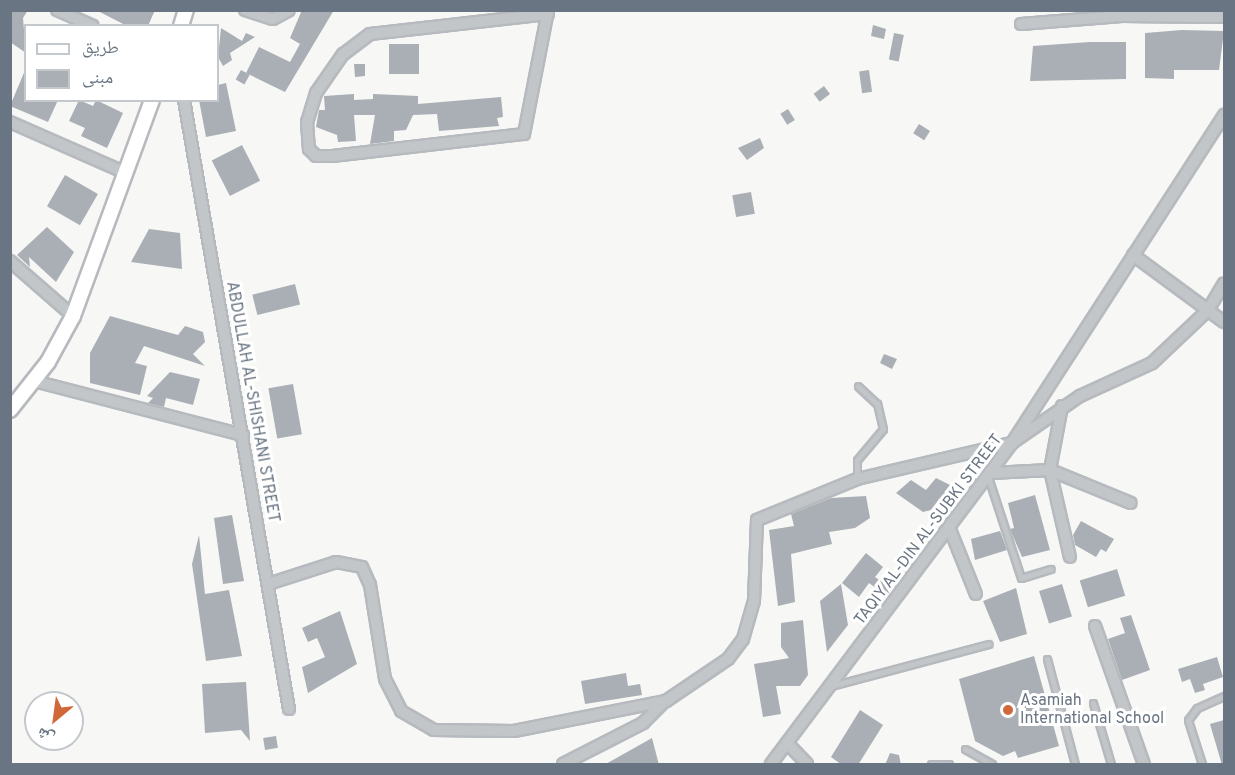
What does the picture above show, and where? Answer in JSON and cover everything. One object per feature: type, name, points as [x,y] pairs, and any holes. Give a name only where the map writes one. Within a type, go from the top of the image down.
[{"type":"street","points":[[57,10],[88,24]]},
{"type":"street","points":[[244,10],[273,19],[289,10]]},
{"type":"street","points":[[548,12],[528,127],[518,137],[316,156],[306,138],[311,106],[324,79],[343,54],[370,34],[548,12]]},
{"type":"street","points":[[1021,24],[1123,13],[1224,17]]},
{"type":"street","points":[[10,410],[34,381],[73,316],[151,102]]},
{"type":"street","name":"ABDULLAH AL-SHISHANI STREET","points":[[184,102],[289,709]]},
{"type":"street","points":[[563,765],[643,723],[666,701],[728,659],[743,639],[754,601],[752,532],[757,520],[772,511],[857,479],[1012,443],[1224,115]]},
{"type":"street","points":[[13,127],[126,172]]},
{"type":"street","points":[[1133,255],[1224,322]]},
{"type":"street","points":[[10,261],[73,316]]},
{"type":"street","name":"TAQIY AL-DIN AL-SUBKI STREET","points":[[771,765],[1012,443],[1062,406],[1152,363],[1208,310],[1224,283]]},
{"type":"street","points":[[34,381],[243,435]]},
{"type":"street","points":[[1062,406],[1050,470],[1070,557]]},
{"type":"street","points":[[989,475],[1050,470],[1131,503]]},
{"type":"street","points":[[949,527],[976,594]]},
{"type":"street","points":[[268,584],[336,562],[362,567],[370,585],[385,679],[401,711],[434,730],[514,731],[666,701]]},
{"type":"street","points":[[1095,626],[1144,765]]},
{"type":"street","points":[[787,743],[807,765]]},
{"type":"lane","points":[[857,479],[857,460],[883,429],[877,404],[858,386]]},
{"type":"lane","points":[[989,475],[1022,578],[1051,569]]},
{"type":"lane","points":[[829,687],[989,644]]},
{"type":"lane","points":[[1047,658],[1075,765]]},
{"type":"lane","points":[[1202,765],[1188,720],[1197,708],[1224,696]]},
{"type":"lane","points":[[1093,703],[1112,765]]},
{"type":"lane","points":[[964,749],[992,765]]},
{"type":"lane","points":[[931,765],[950,765]]},
{"type":"building","points":[[10,10],[28,10],[23,18],[24,52],[10,42]]},
{"type":"building","points":[[96,10],[155,10],[149,24],[123,24]]},
{"type":"building","points":[[302,10],[334,10],[285,92],[246,73],[259,47],[290,62],[300,44],[290,38]]},
{"type":"building","points":[[873,25],[886,29],[884,39],[871,36]]},
{"type":"building","points":[[221,28],[242,41],[246,33],[255,37],[230,53],[232,60],[223,66],[219,59]]},
{"type":"building","points":[[1182,30],[1224,31],[1219,70],[1174,70],[1174,79],[1145,78],[1145,33]]},
{"type":"building","points":[[894,33],[904,35],[899,61],[889,60]]},
{"type":"building","points":[[1126,42],[1126,79],[1030,81],[1033,46]]},
{"type":"building","points":[[389,44],[419,44],[419,74],[389,74]]},
{"type":"building","points":[[354,64],[365,64],[365,76],[355,77]]},
{"type":"building","points":[[241,70],[250,75],[244,84],[236,80]]},
{"type":"building","points":[[869,70],[872,92],[862,93],[859,71]]},
{"type":"building","points":[[24,73],[24,102],[57,102],[48,122],[10,106]]},
{"type":"building","points":[[226,83],[236,131],[206,137],[199,102],[219,102],[219,85]]},
{"type":"building","points":[[824,86],[830,94],[820,102],[814,94]]},
{"type":"building","points":[[354,94],[354,100],[373,99],[373,94],[418,96],[418,104],[501,97],[503,117],[497,118],[499,126],[439,131],[437,114],[413,115],[406,130],[394,131],[394,141],[370,144],[375,115],[354,115],[356,141],[338,142],[337,135],[316,127],[319,110],[325,110],[324,96]]},
{"type":"building","points":[[78,102],[93,106],[95,102],[100,102],[123,113],[107,148],[81,136],[85,128],[69,121]]},
{"type":"building","points":[[788,109],[795,120],[787,125],[780,114]]},
{"type":"building","points":[[919,124],[930,131],[924,140],[913,133]]},
{"type":"building","points":[[760,138],[764,148],[747,160],[738,148]]},
{"type":"building","points":[[242,145],[260,181],[230,196],[212,160]]},
{"type":"building","points":[[65,175],[98,194],[80,225],[47,206]]},
{"type":"building","points":[[751,192],[755,214],[736,217],[732,195]]},
{"type":"building","points":[[47,227],[74,252],[56,282],[29,257],[30,267],[17,255]]},
{"type":"building","points":[[149,229],[180,233],[182,269],[131,262]]},
{"type":"building","points":[[295,284],[300,304],[257,315],[252,295]]},
{"type":"building","points":[[110,316],[178,335],[185,326],[203,332],[205,342],[193,354],[205,366],[144,346],[135,363],[147,366],[140,395],[90,383],[90,353]]},
{"type":"building","points":[[884,354],[897,359],[892,369],[880,363]]},
{"type":"building","points":[[170,372],[200,379],[193,405],[166,398],[164,407],[148,403],[153,398],[147,396]]},
{"type":"building","points":[[293,384],[302,434],[277,439],[268,388]]},
{"type":"building","points":[[936,478],[952,486],[931,510],[923,512],[896,493],[911,480],[926,490]]},
{"type":"building","points":[[1035,495],[1050,550],[1022,557],[1010,529],[1014,528],[1008,503]]},
{"type":"building","points":[[866,496],[870,518],[855,528],[829,532],[832,544],[791,554],[795,602],[778,606],[769,530],[794,526],[791,514],[831,498]]},
{"type":"building","points":[[232,515],[244,581],[223,584],[214,518]]},
{"type":"building","points":[[1081,521],[1114,539],[1106,552],[1101,549],[1096,557],[1075,545],[1073,535]]},
{"type":"building","points":[[1000,531],[1007,550],[975,560],[971,539]]},
{"type":"building","points":[[199,535],[205,594],[229,590],[242,656],[206,661],[192,564]]},
{"type":"building","points":[[866,553],[883,567],[875,577],[892,589],[887,596],[869,583],[859,597],[842,583]]},
{"type":"building","points":[[1117,569],[1125,596],[1088,607],[1080,580]]},
{"type":"building","points":[[841,584],[848,625],[827,652],[820,601]]},
{"type":"building","points":[[1062,584],[1072,617],[1049,624],[1039,591]]},
{"type":"building","points":[[1016,588],[1027,634],[1000,642],[983,601]]},
{"type":"building","points":[[340,611],[357,664],[308,693],[302,667],[325,657],[317,638],[308,642],[302,628]]},
{"type":"building","points":[[1131,615],[1150,670],[1122,680],[1108,639],[1125,633],[1120,618]]},
{"type":"building","points":[[803,620],[808,675],[800,686],[776,686],[781,714],[763,717],[754,664],[789,658],[781,647],[781,623]]},
{"type":"building","name":"Asamiah International School","points":[[1034,656],[1059,746],[1018,758],[1015,751],[1003,756],[975,741],[959,679]]},
{"type":"building","points":[[1217,657],[1223,677],[1203,684],[1205,690],[1195,693],[1190,679],[1182,682],[1178,669]]},
{"type":"building","points":[[626,673],[628,686],[640,684],[642,695],[585,704],[581,681]]},
{"type":"building","points":[[246,682],[250,741],[241,730],[205,733],[202,684]]},
{"type":"building","points":[[860,710],[883,725],[858,765],[842,765],[831,757]]},
{"type":"building","points":[[1224,720],[1224,764],[1222,765],[1210,724]]},
{"type":"building","points":[[276,736],[278,748],[265,750],[263,738]]},
{"type":"building","points":[[652,738],[659,765],[604,765]]},
{"type":"building","points":[[890,753],[899,755],[901,765],[885,765]]},
{"type":"place","name":"Asamiah International School","points":[[1008,710]]}]
